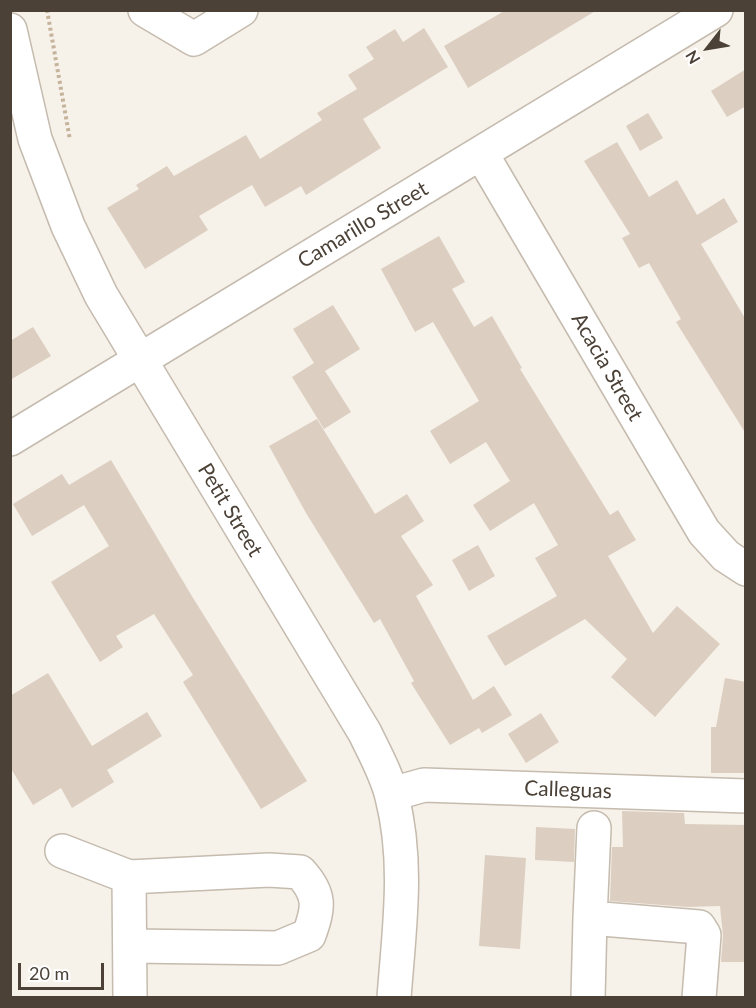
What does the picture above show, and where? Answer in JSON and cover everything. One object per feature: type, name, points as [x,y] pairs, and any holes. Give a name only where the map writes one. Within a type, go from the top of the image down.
[{"type":"street","points":[[145,10],[194,39],[241,10]]},
{"type":"street","name":"Camarillo Street","points":[[10,439],[716,10]]},
{"type":"street","name":"Petit Street","points":[[10,30],[23,140],[101,295],[139,362],[365,733],[392,794],[399,827],[403,876],[394,998]]},
{"type":"street","name":"Acacia Street","points":[[481,153],[704,532],[726,556],[746,569]]},
{"type":"street","name":"Calleguas","points":[[392,794],[424,785],[746,796]]},
{"type":"street","points":[[588,998],[594,828]]},
{"type":"street","points":[[62,851],[129,877],[269,870],[300,872],[315,889],[317,914],[309,935],[278,948],[131,946]]},
{"type":"street","points":[[129,877],[130,998]]},
{"type":"street","points":[[590,918],[699,927],[704,935],[699,998]]},
{"type":"path","points":[[47,10],[72,147]]},
{"type":"building","points":[[506,10],[597,10],[468,88],[444,46]]},
{"type":"building","points":[[424,28],[448,67],[363,119],[381,148],[306,195],[301,186],[265,207],[252,185],[199,216],[208,230],[145,269],[107,208],[139,189],[136,185],[167,166],[174,176],[246,135],[260,159],[322,120],[317,113],[357,89],[348,75],[374,59],[366,47],[395,29],[403,42]]},
{"type":"building","points":[[746,69],[746,106],[727,117],[711,91]]},
{"type":"building","points":[[648,113],[663,138],[640,151],[626,126]]},
{"type":"building","points":[[617,142],[649,197],[677,180],[697,215],[724,198],[738,222],[701,244],[746,320],[746,434],[676,322],[681,319],[649,263],[639,268],[622,238],[630,234],[584,161]]},
{"type":"building","points":[[439,236],[465,282],[452,289],[474,327],[492,316],[522,368],[520,369],[610,515],[618,510],[636,540],[608,556],[653,633],[677,606],[720,644],[655,717],[611,677],[627,659],[585,619],[505,666],[487,636],[557,596],[535,558],[558,545],[534,503],[490,531],[473,505],[510,481],[486,442],[450,464],[430,431],[479,401],[433,322],[415,332],[381,269]]},
{"type":"building","points":[[333,305],[360,349],[325,371],[351,412],[324,429],[292,377],[314,363],[293,329]]},
{"type":"building","points":[[33,327],[51,356],[10,380],[10,341]]},
{"type":"building","points":[[317,419],[375,514],[407,494],[424,521],[401,536],[433,585],[416,596],[473,700],[494,686],[512,715],[482,733],[479,728],[450,745],[411,683],[414,681],[380,619],[374,623],[306,513],[269,446]]},
{"type":"building","points":[[111,460],[190,593],[307,781],[261,809],[183,682],[193,675],[154,614],[116,636],[123,647],[100,662],[51,582],[109,546],[84,505],[32,536],[13,504],[62,474],[69,485]]},
{"type":"building","points":[[478,545],[495,576],[469,591],[452,560]]},
{"type":"building","points":[[48,673],[92,746],[147,712],[162,736],[107,770],[114,782],[72,808],[61,788],[33,805],[10,767],[10,696]]},
{"type":"building","points":[[725,678],[746,682],[746,773],[711,773],[711,727],[716,727]]},
{"type":"building","points":[[541,713],[559,742],[526,763],[508,734]]},
{"type":"building","points":[[622,811],[684,813],[685,824],[746,825],[746,962],[721,962],[723,936],[720,906],[688,907],[610,901],[612,847],[623,847]]},
{"type":"building","points":[[536,827],[575,829],[574,862],[535,860]]},
{"type":"building","points":[[485,855],[526,858],[520,949],[479,946]]}]
